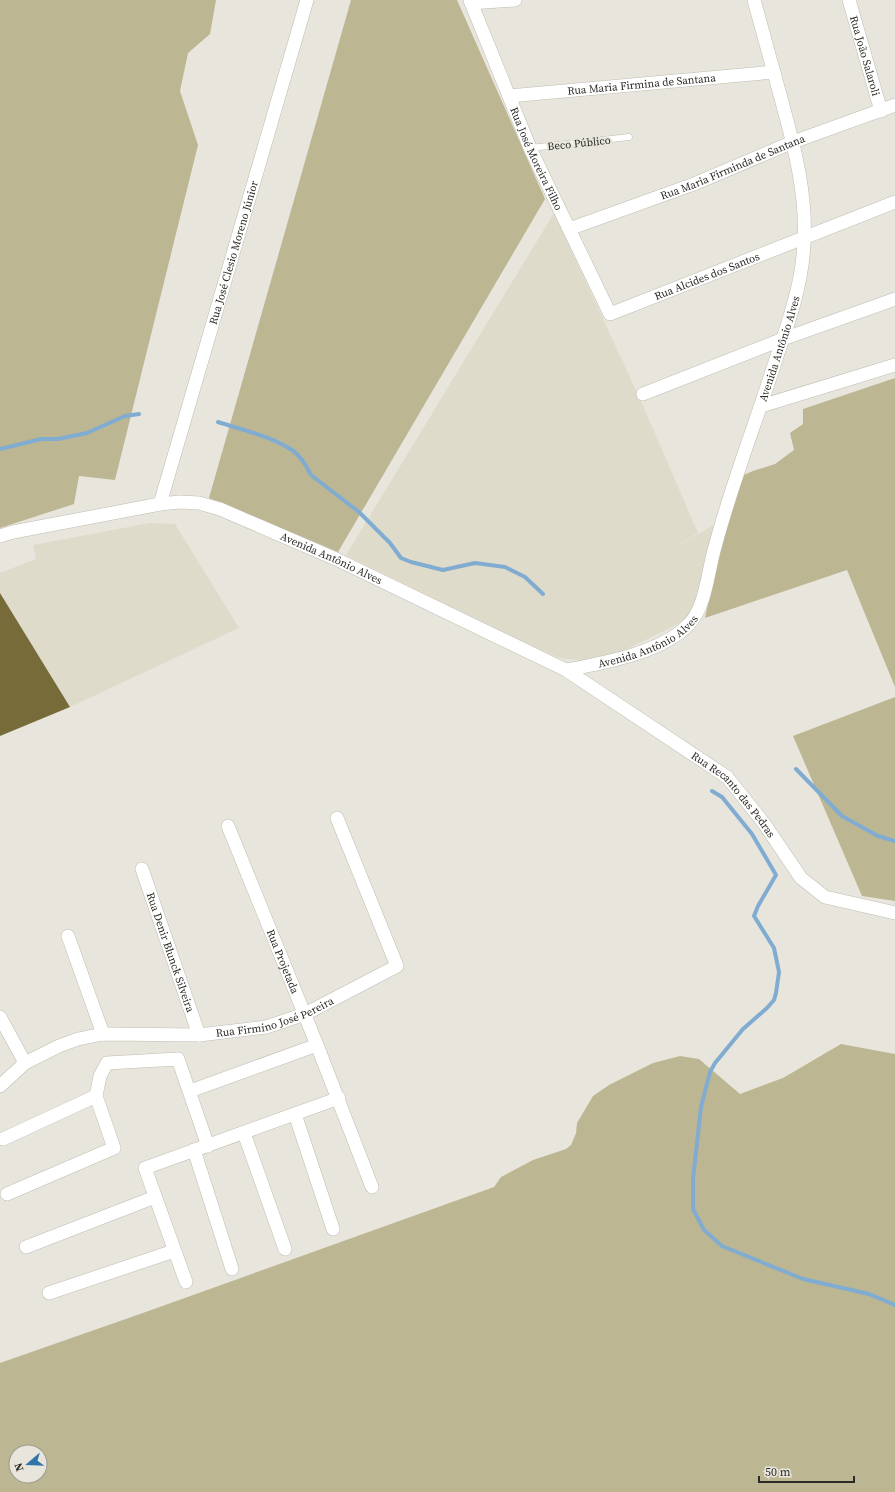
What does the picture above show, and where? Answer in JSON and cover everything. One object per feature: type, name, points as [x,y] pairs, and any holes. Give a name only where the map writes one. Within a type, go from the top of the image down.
[{"type":"street","name":"Rua José Clesio Moreno Júnior","points":[[160,504],[307,0]]},
{"type":"street","points":[[470,1],[515,0]]},
{"type":"street","name":"Avenida Antônio Alves","points":[[0,536],[160,504],[180,502],[199,503],[220,509],[336,559],[566,670],[617,660],[660,644],[679,633],[690,624],[699,611],[714,547],[738,469],[783,339],[800,278],[804,250],[802,190],[793,142],[754,0]]},
{"type":"street","name":"Rua João Salaroli","points":[[849,0],[881,110]]},
{"type":"street","name":"Rua José Moreira Filho","points":[[470,1],[530,148],[610,314]]},
{"type":"street","name":"Rua Maria Firmina de Santana","points":[[509,96],[774,72]]},
{"type":"street","name":"Rua Maria Firminda de Santana","points":[[569,229],[694,184],[793,142],[895,105]]},
{"type":"street","name":"Rua Alcides dos Santos","points":[[610,314],[895,202]]},
{"type":"street","points":[[643,394],[783,339],[895,299]]},
{"type":"street","points":[[761,406],[895,365]]},
{"type":"street","name":"Rua Recanto das Pedras","points":[[566,670],[727,777],[763,822],[802,878],[825,897],[895,913]]},
{"type":"street","name":"Rua Firmino José Pereira","points":[[0,1086],[25,1063],[59,1046],[78,1039],[104,1034],[199,1035],[266,1026],[305,1014],[397,966],[337,818]]},
{"type":"street","name":"Rua Projetada","points":[[228,826],[339,1098],[372,1187]]},
{"type":"street","name":"Rua Denir Blunck Silveira","points":[[142,869],[199,1035]]},
{"type":"street","points":[[68,936],[104,1034]]},
{"type":"street","points":[[0,1017],[25,1063]]},
{"type":"street","points":[[190,1091],[317,1045]]},
{"type":"street","points":[[7,1194],[114,1148],[96,1096],[100,1076],[107,1063],[178,1059],[208,1146]]},
{"type":"street","points":[[3,1139],[96,1096]]},
{"type":"street","points":[[186,1282],[145,1168],[339,1098]]},
{"type":"street","points":[[296,1114],[333,1229]]},
{"type":"street","points":[[244,1133],[285,1248]]},
{"type":"street","points":[[194,1150],[232,1269]]},
{"type":"street","points":[[26,1247],[155,1198]]},
{"type":"street","points":[[48,1293],[174,1250]]},
{"type":"lane","name":"Beco Público","points":[[530,148],[629,137]]},
{"type":"shaded area","points":[[0,0],[216,0],[210,34],[188,53],[180,91],[198,145],[115,480],[79,476],[74,504],[0,528]]},
{"type":"shaded area","points":[[351,0],[457,0],[545,199],[338,552],[209,498]]},
{"type":"shaded area","points":[[554,213],[641,401],[698,533],[664,553],[714,525],[698,599],[684,621],[615,655],[576,660],[560,658],[514,638],[346,555]]},
{"type":"shaded area","points":[[895,378],[895,687],[847,570],[705,618],[735,479],[775,464],[794,450],[790,433],[803,424],[803,409]]},
{"type":"shaded area","points":[[150,523],[175,524],[239,628],[70,707],[0,593],[0,573],[36,559],[33,545]]},
{"type":"shaded area","points":[[895,697],[895,901],[862,896],[793,736]]},
{"type":"shaded area","points":[[841,1044],[895,1054],[895,1492],[0,1492],[0,1363],[494,1187],[501,1177],[533,1160],[566,1149],[571,1145],[576,1133],[577,1123],[593,1096],[609,1085],[653,1063],[680,1056],[699,1059],[740,1094],[783,1078]]},
{"type":"building","points":[[0,593],[70,707],[0,736]]},
{"type":"waterway","points":[[0,449],[41,439],[58,439],[87,433],[125,416],[139,414]]},
{"type":"waterway","points":[[218,422],[266,437],[295,452],[303,461],[311,475],[359,512],[390,543],[401,558],[443,570],[475,563],[505,567],[525,577],[543,594]]},
{"type":"waterway","points":[[796,769],[842,816],[878,836],[895,841]]},
{"type":"waterway","points":[[712,791],[722,797],[752,834],[776,875],[758,906],[754,916],[774,948],[779,972],[774,1000],[743,1029],[715,1063],[710,1072],[701,1107],[693,1179],[693,1209],[704,1230],[722,1246],[803,1279],[869,1294],[895,1305]]}]
